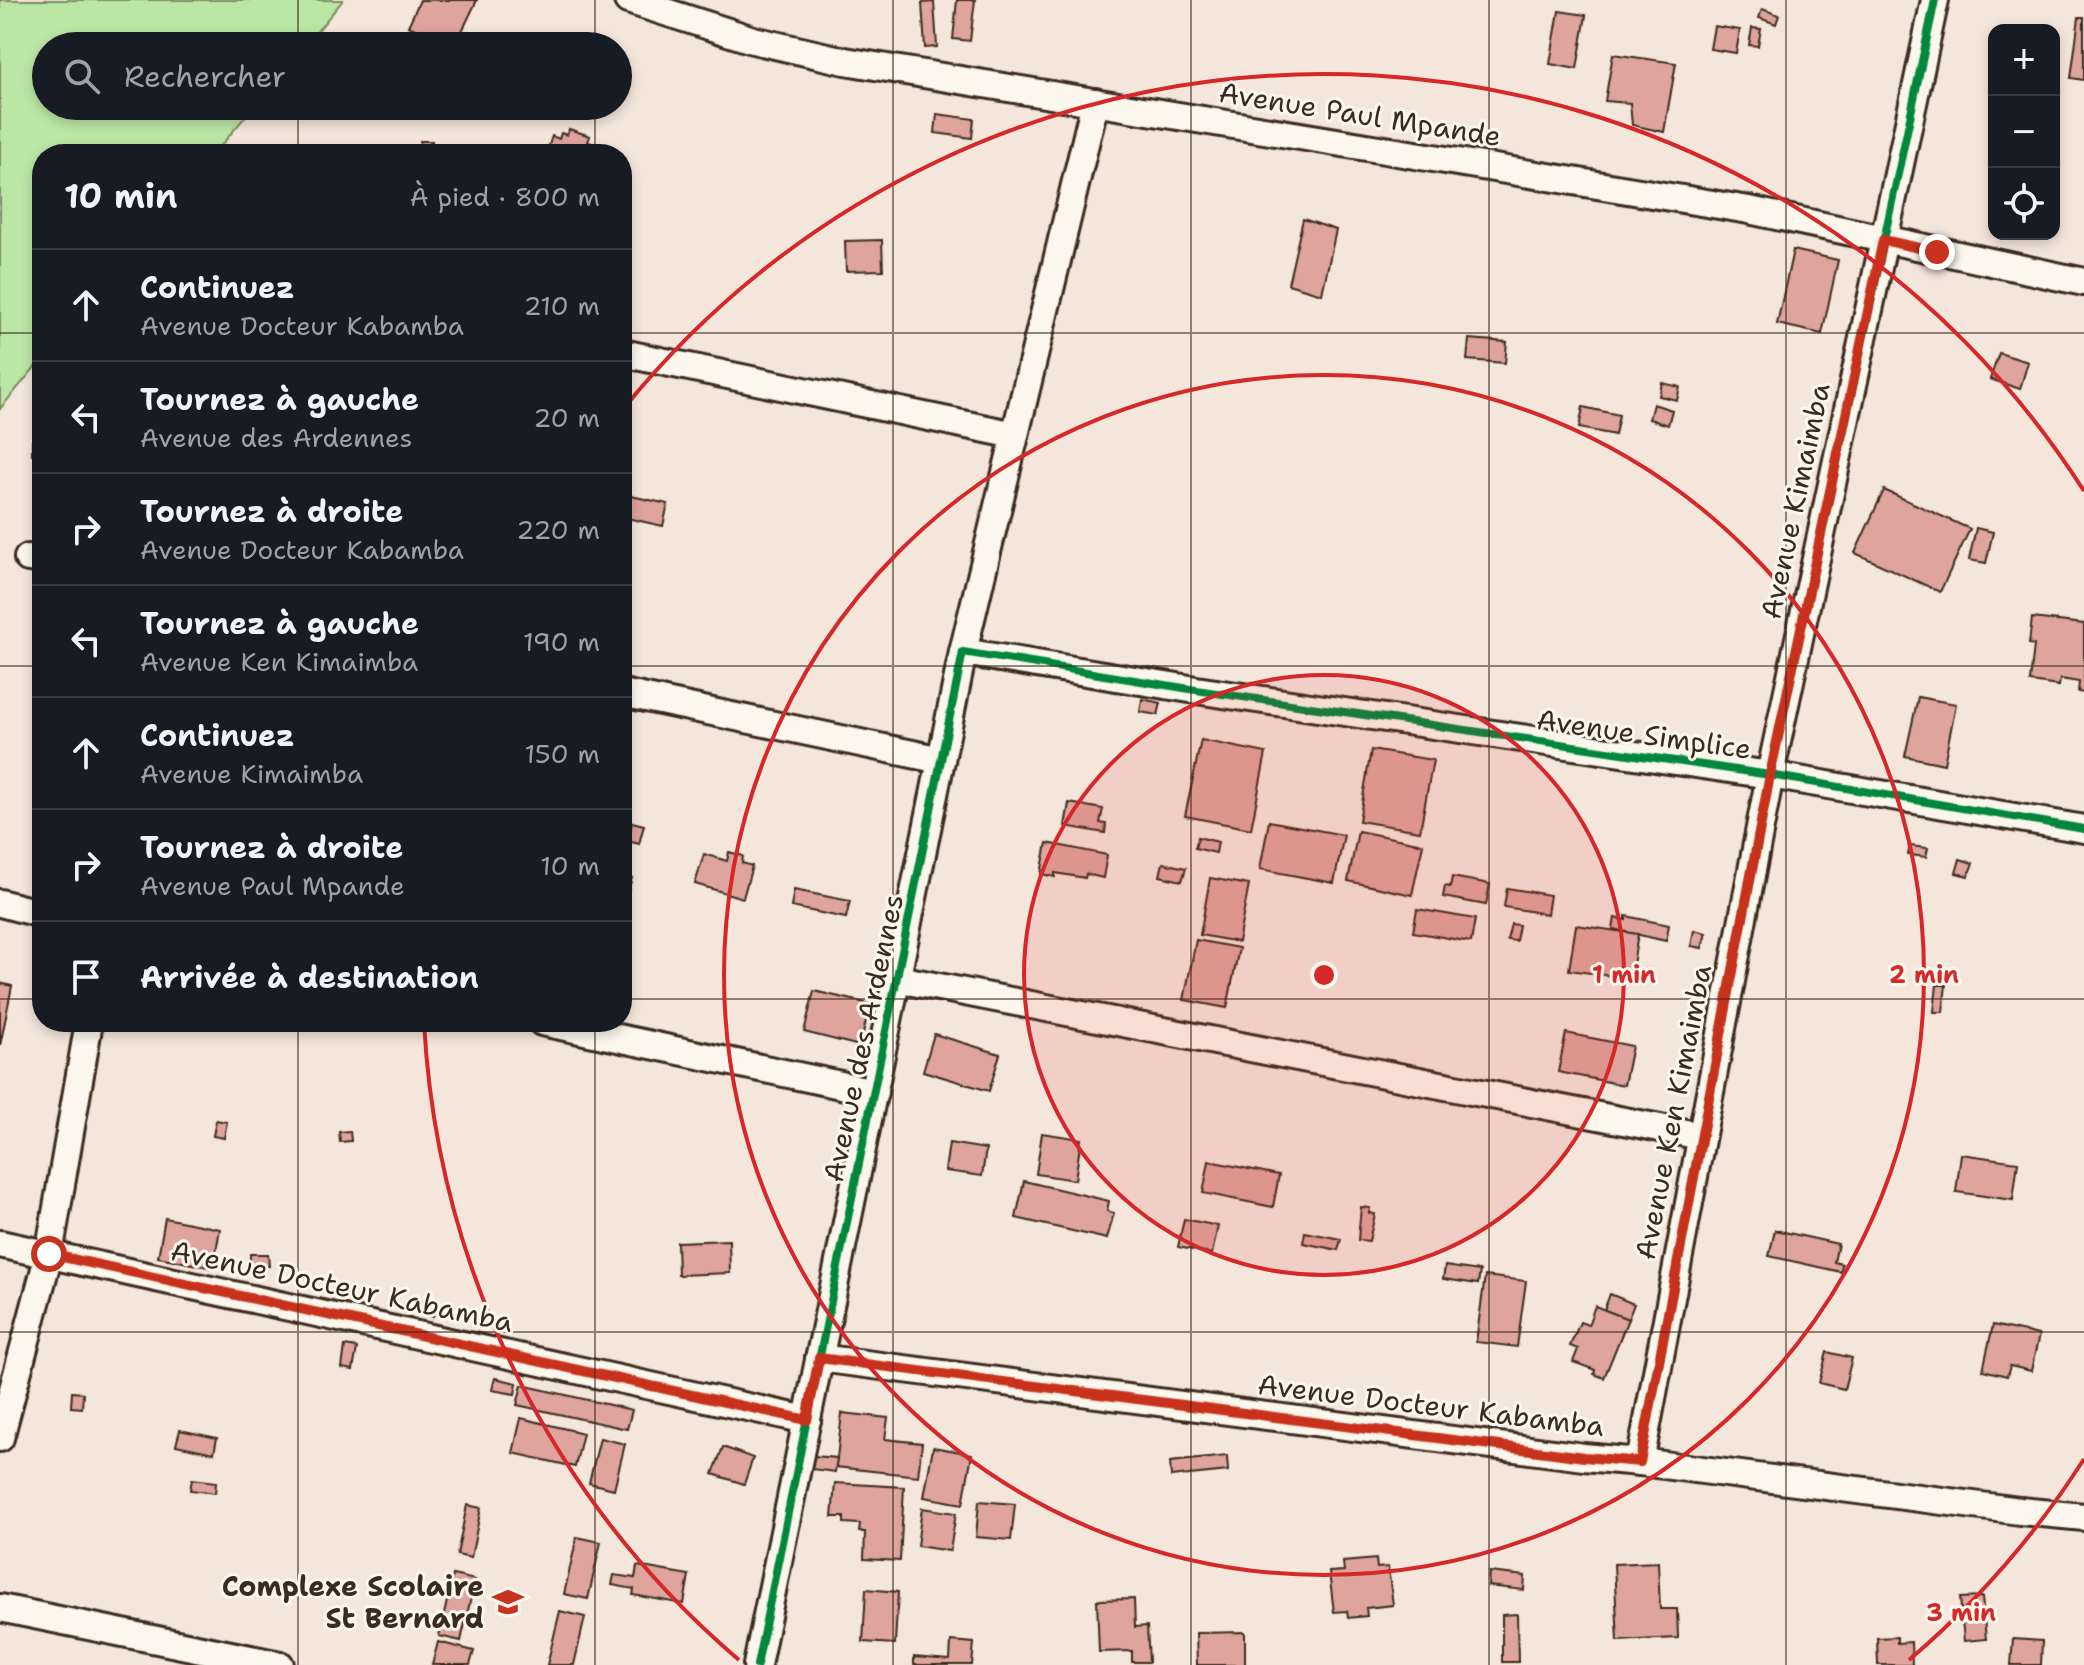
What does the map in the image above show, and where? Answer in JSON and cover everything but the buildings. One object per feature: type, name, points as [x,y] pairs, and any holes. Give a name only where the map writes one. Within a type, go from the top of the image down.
[{"type":"street","name":"Avenue Paul Mpande","points":[[628,0],[753,40],[845,61],[1749,210],[2084,282]]},
{"type":"street","name":"Avenue Kimaimba","points":[[1770,775],[1935,0]]},
{"type":"street","name":"Avenue des Ardennes","points":[[757,1665],[963,652],[1095,102]]},
{"type":"street","points":[[632,355],[1015,435]]},
{"type":"street","name":"Avenue Simplice","points":[[963,652],[1196,690],[1770,775],[2084,829]]},
{"type":"street","points":[[632,695],[941,760]]},
{"type":"street","name":"Avenue Ken Kimaimba","points":[[1640,1462],[1770,775]]},
{"type":"street","points":[[0,903],[32,911]]},
{"type":"street","points":[[898,979],[1701,1136]]},
{"type":"street","points":[[0,1438],[49,1254],[87,1032]]},
{"type":"street","points":[[589,1032],[874,1092]]},
{"type":"street","name":"Avenue Docteur Kabamba","points":[[0,1244],[807,1420]]},
{"type":"street","name":"Avenue Docteur Kabamba","points":[[819,1358],[1552,1453],[2084,1517]]},
{"type":"street","points":[[0,1608],[280,1665]]},
{"type":"green space","points":[[0,0],[343,0],[317,32],[32,32],[32,120],[242,120],[222,144],[32,144],[32,371],[0,409]]},
{"type":"cycle path","points":[[1640,1462],[1770,775],[1935,0]]},
{"type":"cycle path","points":[[757,1665],[963,652],[1196,690],[1770,775],[2084,829]]},
{"type":"place","name":"Complexe Scolaire St Bernard","points":[[508,1602]]},
{"type":"route","points":[[49,1254],[807,1420],[819,1358],[1640,1462],[1745,900],[1883,240],[1937,252]]}]
